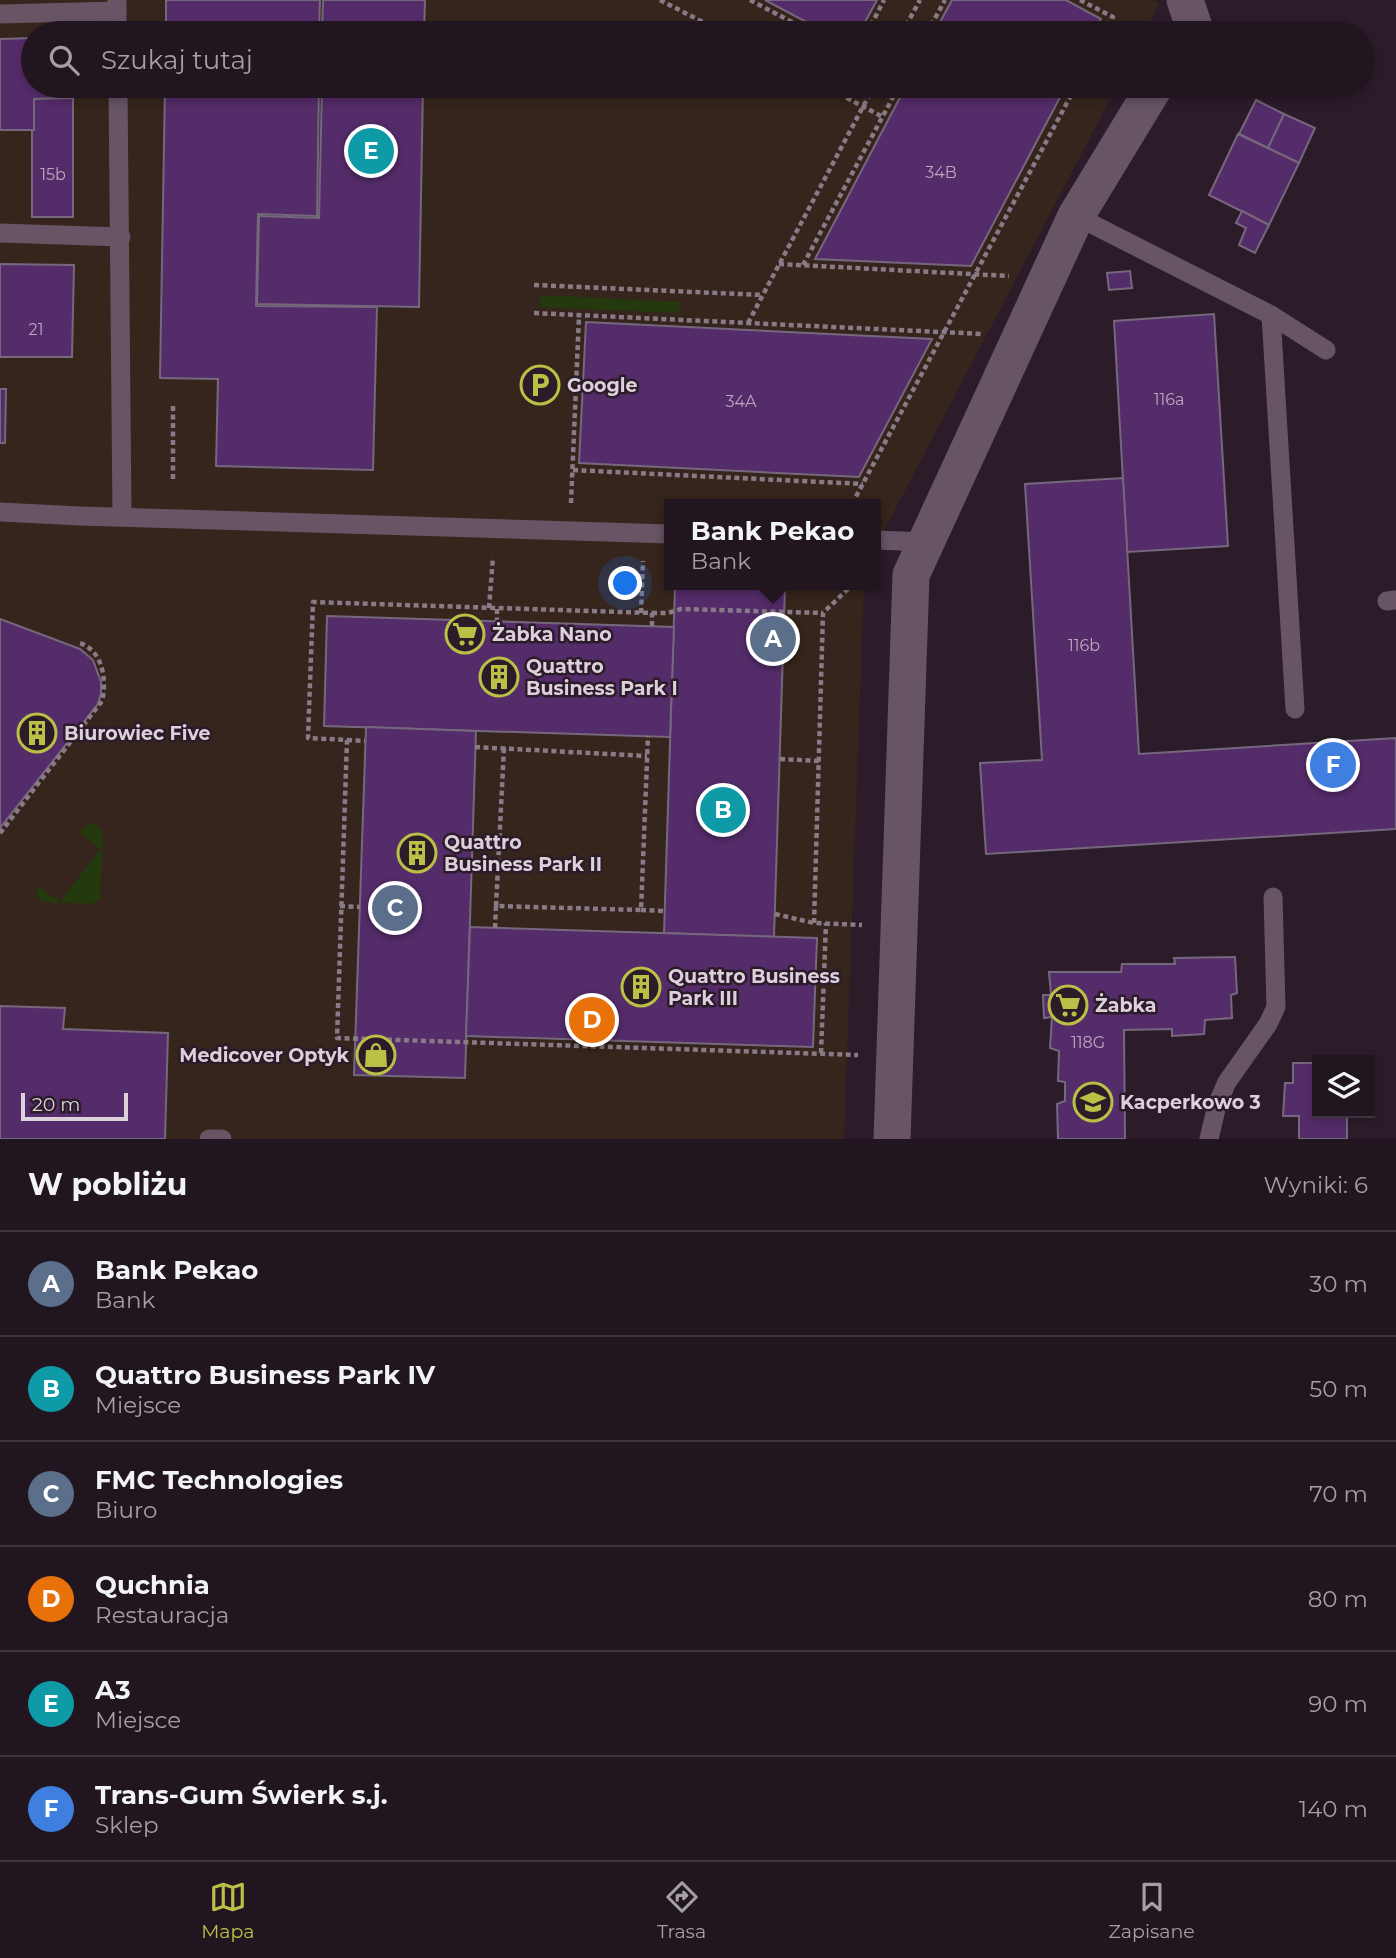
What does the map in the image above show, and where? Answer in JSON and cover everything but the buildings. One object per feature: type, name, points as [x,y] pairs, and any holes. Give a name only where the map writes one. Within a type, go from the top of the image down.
[{"type":"street","points":[[1185,0],[1192,21]]},
{"type":"street","points":[[892,1139],[911,575],[1076,216],[1148,98]]},
{"type":"lane","points":[[0,14],[117,5]]},
{"type":"lane","points":[[118,98],[122,517]]},
{"type":"lane","points":[[1076,216],[1271,315],[1326,350]]},
{"type":"lane","points":[[0,233],[121,237]]},
{"type":"lane","points":[[1271,315],[1294,709]]},
{"type":"lane","points":[[0,512],[664,534]]},
{"type":"lane","points":[[881,540],[926,542]]},
{"type":"lane","points":[[1209,1139],[1217,1105],[1227,1082],[1268,1024],[1276,1007],[1273,897]]},
{"type":"lane","points":[[209,1139],[222,1139]]},
{"type":"path","points":[[660,0],[701,21]]},
{"type":"path","points":[[750,0],[790,21]]},
{"type":"path","points":[[873,21],[884,0]]},
{"type":"path","points":[[909,21],[920,0]]},
{"type":"path","points":[[934,21],[945,0]]},
{"type":"path","points":[[1080,0],[1112,17],[1110,21]]},
{"type":"path","points":[[847,98],[883,117]]},
{"type":"path","points":[[748,323],[867,98]]},
{"type":"path","points":[[803,265],[893,98]]},
{"type":"path","points":[[855,499],[1070,98]]},
{"type":"path","points":[[779,264],[1019,276]]},
{"type":"path","points":[[534,285],[763,295]]},
{"type":"path","points":[[534,313],[991,335]]},
{"type":"path","points":[[571,507],[579,315]]},
{"type":"path","points":[[173,406],[173,479]]},
{"type":"path","points":[[573,470],[863,484]]},
{"type":"path","points":[[489,608],[493,552]]},
{"type":"path","points":[[642,613],[644,555]]},
{"type":"path","points":[[814,923],[823,613],[847,590]]},
{"type":"path","points":[[365,741],[307,738],[313,602],[642,613],[668,613],[681,609],[823,613]]},
{"type":"path","points":[[497,608],[497,622]]},
{"type":"path","points":[[652,613],[652,626]]},
{"type":"path","points":[[0,833],[102,701],[103,670],[93,652],[80,643]]},
{"type":"path","points":[[641,910],[648,736]]},
{"type":"path","points":[[346,740],[337,1038],[492,1040],[858,1055]]},
{"type":"path","points":[[475,747],[647,756]]},
{"type":"path","points":[[495,928],[504,748]]},
{"type":"path","points":[[780,759],[819,761]]},
{"type":"path","points":[[340,906],[360,907]]},
{"type":"path","points":[[496,906],[665,911]]},
{"type":"path","points":[[775,914],[814,923],[862,925]]},
{"type":"path","points":[[821,1053],[826,923]]},
{"type":"shaded area","points":[[0,0],[1151,0],[1159,4],[1150,21],[21,21],[21,98],[1111,98],[881,536],[881,499],[664,499],[664,590],[864,590],[844,1139],[0,1139]]},
{"type":"green space","points":[[541,295],[680,302],[679,313],[540,307]]},
{"type":"green space","points":[[88,824],[96,824],[103,833],[100,898],[92,904],[43,902],[36,896],[38,886],[60,902],[100,849],[80,832]]},
{"type":"place","name":"A3","points":[[371,151]]},
{"type":"place","name":"Google","points":[[540,385]]},
{"type":"place","name":"Żabka Nano","points":[[465,634]]},
{"type":"place","name":"Bank Pekao","points":[[773,639]]},
{"type":"place","name":"Quattro Business Park I","points":[[499,677]]},
{"type":"place","name":"Biurowiec Five","points":[[37,733]]},
{"type":"place","name":"Trans-Gum Świerk s.j.","points":[[1333,765]]},
{"type":"place","name":"Quattro Business Park IV","points":[[723,810]]},
{"type":"place","name":"Quattro Business Park II","points":[[417,853]]},
{"type":"place","name":"FMC Technologies","points":[[395,908]]},
{"type":"place","name":"Quattro Business Park III","points":[[641,987]]},
{"type":"place","name":"Żabka","points":[[1068,1005]]},
{"type":"place","name":"Quchnia","points":[[592,1020]]},
{"type":"place","name":"Medicover Optyk","points":[[376,1055]]},
{"type":"place","name":"Kacperkowo 3","points":[[1093,1102]]}]
